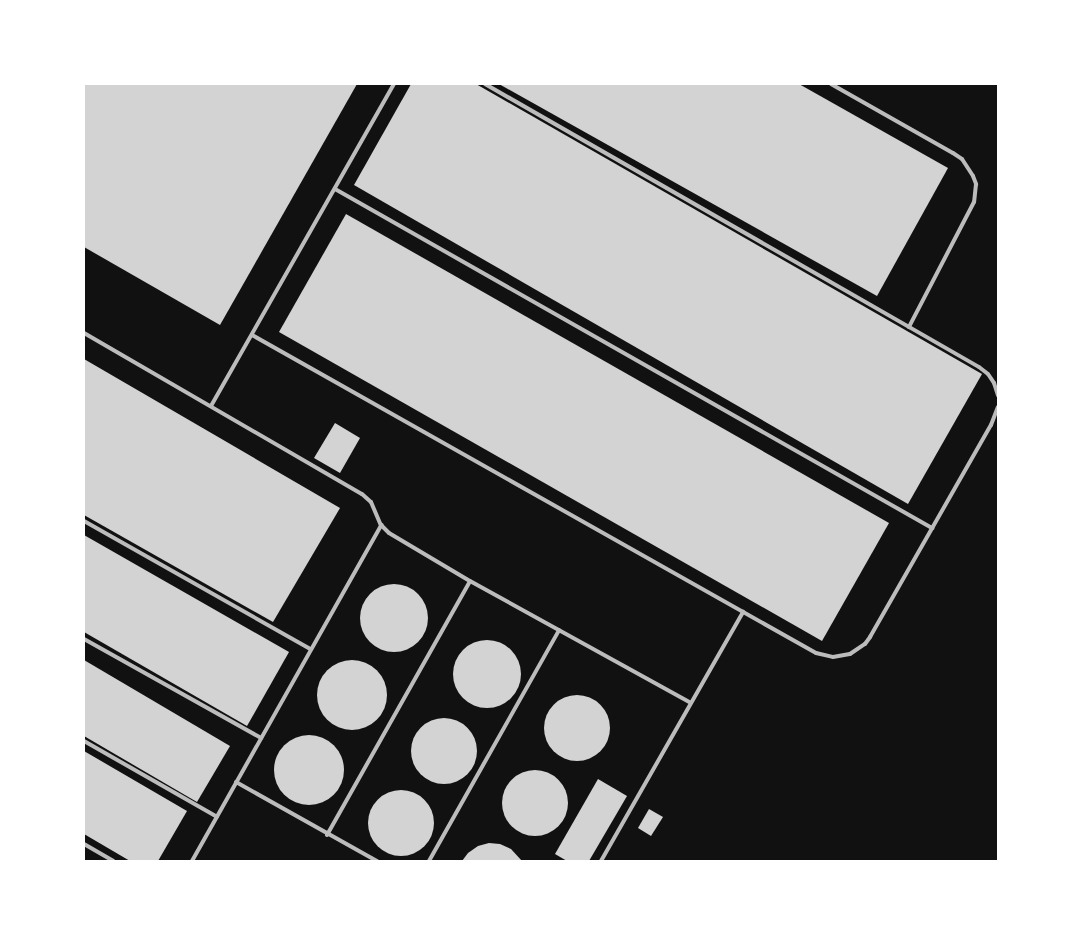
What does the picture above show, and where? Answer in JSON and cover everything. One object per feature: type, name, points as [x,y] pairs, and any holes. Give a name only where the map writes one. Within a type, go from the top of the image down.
[{"type":"lane","points":[[211,406],[394,84]]},
{"type":"lane","points":[[485,84],[988,374],[994,383],[998,395]]},
{"type":"lane","points":[[831,84],[962,159],[976,184],[974,202],[909,327]]},
{"type":"lane","points":[[335,189],[932,528]]},
{"type":"lane","points":[[84,333],[362,494],[375,508],[382,525],[390,533],[470,581],[691,703]]},
{"type":"lane","points":[[252,335],[816,653],[833,657],[850,654],[865,644],[870,637],[994,420],[998,407]]},
{"type":"lane","points":[[84,521],[310,649]]},
{"type":"lane","points":[[192,861],[310,649],[382,525]]},
{"type":"lane","points":[[327,835],[470,581]]},
{"type":"lane","points":[[601,861],[743,612]]},
{"type":"lane","points":[[429,861],[560,630]]},
{"type":"lane","points":[[84,639],[261,738]]},
{"type":"lane","points":[[84,742],[217,817]]},
{"type":"lane","points":[[236,782],[327,835],[377,861]]},
{"type":"lane","points":[[84,844],[114,861]]},
{"type":"building","points":[[84,84],[357,84],[220,325],[84,247]]},
{"type":"building","points":[[411,84],[476,84],[982,374],[908,504],[354,185]]},
{"type":"building","points":[[499,84],[799,84],[948,168],[877,296]]},
{"type":"building","points":[[346,214],[889,523],[822,641],[279,332]]},
{"type":"building","points":[[84,359],[340,508],[273,622],[84,515]]},
{"type":"building","points":[[335,423],[360,438],[340,473],[314,458]]},
{"type":"building","points":[[84,535],[289,652],[247,726],[84,632]]},
{"type":"building","points":[[401,584],[413,590],[422,599],[428,611],[426,631],[418,642],[401,652],[387,652],[370,642],[362,631],[360,611],[370,594],[381,586]]},
{"type":"building","points":[[487,640],[500,643],[511,650],[518,661],[521,674],[518,687],[511,698],[500,705],[487,708],[474,705],[463,698],[456,687],[453,674],[456,661],[463,650],[474,643]]},
{"type":"building","points":[[84,660],[230,746],[197,802],[84,736]]},
{"type":"building","points":[[352,660],[365,663],[377,670],[384,682],[387,695],[384,708],[377,720],[365,727],[352,730],[339,727],[327,720],[320,708],[317,695],[320,682],[327,670],[339,663]]},
{"type":"building","points":[[570,695],[584,695],[596,700],[605,709],[610,721],[608,741],[601,752],[584,761],[570,761],[558,756],[549,747],[544,735],[544,721],[549,709],[558,700]]},
{"type":"building","points":[[438,718],[450,718],[462,723],[472,733],[477,745],[475,764],[462,779],[450,784],[438,784],[426,779],[416,769],[411,757],[411,745],[416,733],[426,723]]},
{"type":"building","points":[[309,735],[322,738],[334,745],[341,757],[344,770],[341,783],[334,795],[322,802],[309,805],[296,802],[284,795],[277,783],[274,770],[277,757],[284,745],[296,738]]},
{"type":"building","points":[[84,751],[187,811],[158,861],[130,861],[84,834]]},
{"type":"building","points":[[535,770],[548,773],[558,780],[565,790],[568,803],[565,816],[558,826],[548,833],[535,836],[522,833],[512,826],[505,816],[502,803],[505,790],[512,780],[522,773]]},
{"type":"building","points":[[598,779],[627,796],[589,861],[567,861],[555,854]]},
{"type":"building","points":[[394,790],[408,790],[420,795],[429,804],[434,816],[432,836],[425,847],[408,856],[394,856],[382,851],[373,842],[368,830],[368,816],[373,804],[382,795]]},
{"type":"building","points":[[649,809],[663,817],[651,836],[638,828]]},
{"type":"building","points":[[489,843],[500,844],[511,849],[522,861],[462,861],[468,853],[478,846]]}]
